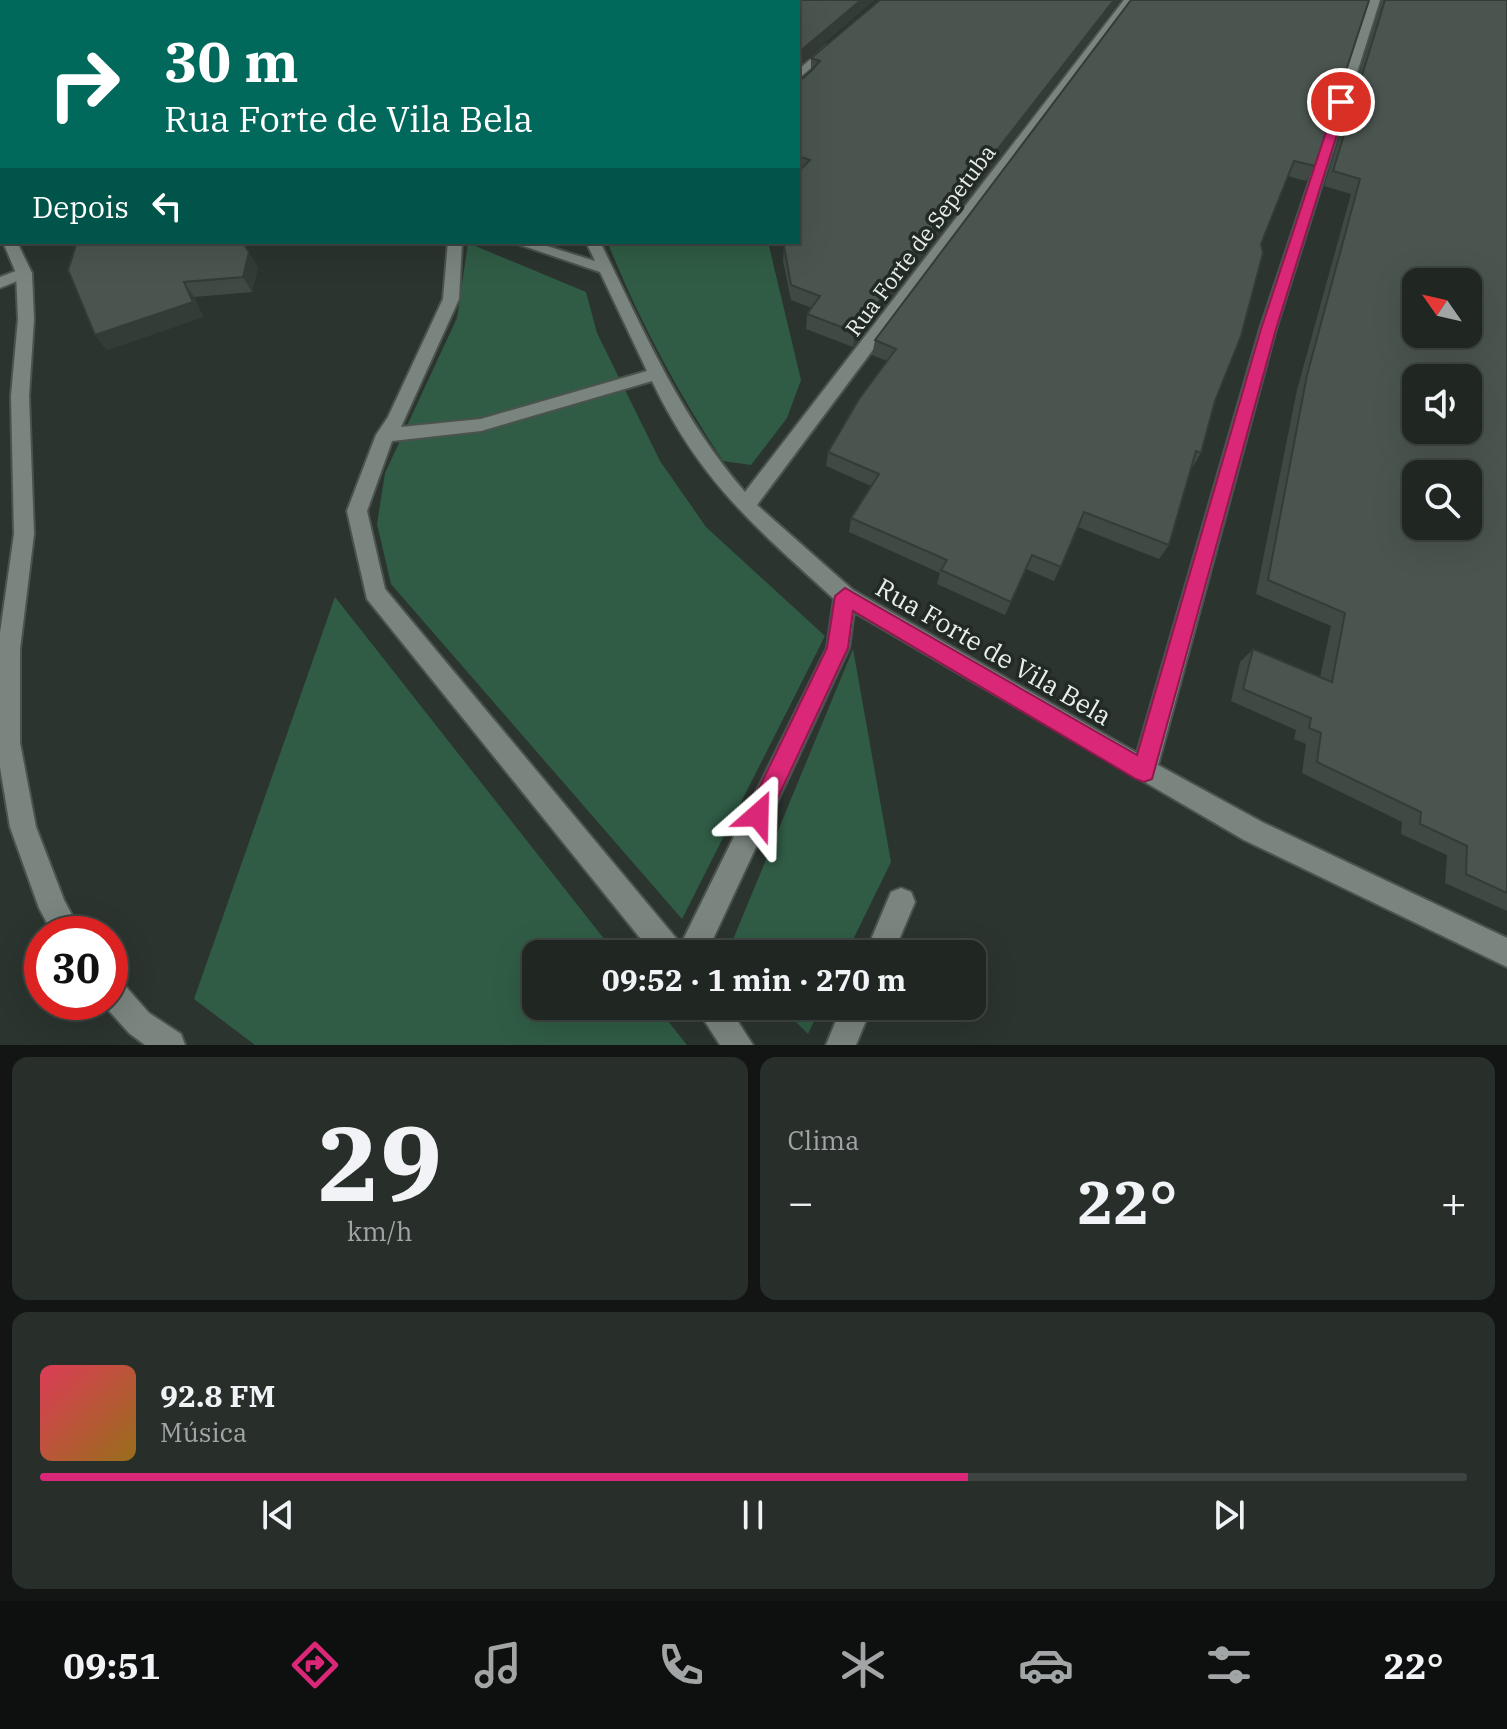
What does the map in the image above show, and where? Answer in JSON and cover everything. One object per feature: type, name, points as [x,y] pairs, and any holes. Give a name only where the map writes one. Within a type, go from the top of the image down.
[{"type":"street","name":"Rua Forte de Sepetuba","points":[[745,506],[1129,0]]},
{"type":"street","points":[[1144,771],[1268,329],[1375,0]]},
{"type":"street","points":[[800,74],[842,38]]},
{"type":"street","points":[[11,244],[24,273],[26,319],[20,396],[24,534],[9,649],[8,743],[23,827],[58,916]]},
{"type":"street","points":[[455,244],[451,299],[396,420],[385,435],[357,511],[375,593],[660,940]]},
{"type":"street","points":[[525,244],[606,269]]},
{"type":"street","name":"Rua Forte de Vila Bela","points":[[597,244],[606,269],[677,415],[699,449],[745,506],[845,596],[1144,771],[1253,831],[1507,953]]},
{"type":"street","points":[[0,283],[24,273]]},
{"type":"street","points":[[385,435],[481,425],[659,373]]},
{"type":"street","points":[[698,940],[838,648],[845,596]]},
{"type":"street","points":[[885,940],[901,902]]},
{"type":"street","points":[[128,1010],[139,1023],[170,1045]]},
{"type":"street","points":[[720,1020],[738,1045]]},
{"type":"street","points":[[841,1045],[851,1020]]},
{"type":"green space","points":[[468,244],[586,292],[597,333],[660,461],[706,527],[825,636],[682,919],[391,584],[377,524],[385,473],[457,318]]},
{"type":"green space","points":[[768,244],[801,380],[787,418],[751,465],[723,461],[661,356],[609,246]]},
{"type":"green space","points":[[335,597],[605,940],[522,940],[522,1020],[667,1020],[687,1045],[255,1045],[194,999]]},
{"type":"green space","points":[[853,649],[891,862],[853,940],[733,940]]},
{"type":"green space","points":[[794,1020],[814,1020],[808,1034]]},
{"type":"building","points":[[800,0],[861,0],[800,51]]},
{"type":"building","points":[[880,0],[1114,0],[855,332],[807,314],[820,296],[791,285],[784,246],[800,244],[800,170],[810,160],[800,157],[800,80],[820,61],[811,58]]},
{"type":"building","points":[[1131,0],[1369,0],[1315,166],[1294,161],[1261,244],[1263,253],[1241,336],[1215,401],[1201,453],[1196,451],[1169,545],[1084,512],[1061,567],[1032,555],[1011,602],[941,570],[947,560],[851,518],[879,474],[828,452],[859,399],[896,349],[875,340]]},
{"type":"building","points":[[1385,0],[1507,0],[1507,893],[1466,874],[1467,846],[1420,824],[1421,812],[1317,762],[1321,733],[1309,728],[1311,718],[1243,689],[1253,649],[1332,682],[1345,613],[1268,580],[1307,375],[1360,179],[1333,171]]},
{"type":"building","points":[[76,244],[243,244],[249,252],[243,277],[184,282],[193,302],[95,335],[68,270]]},
{"type":"route","points":[[758,815],[838,648],[845,596],[1144,771],[1268,329],[1341,102]]}]
